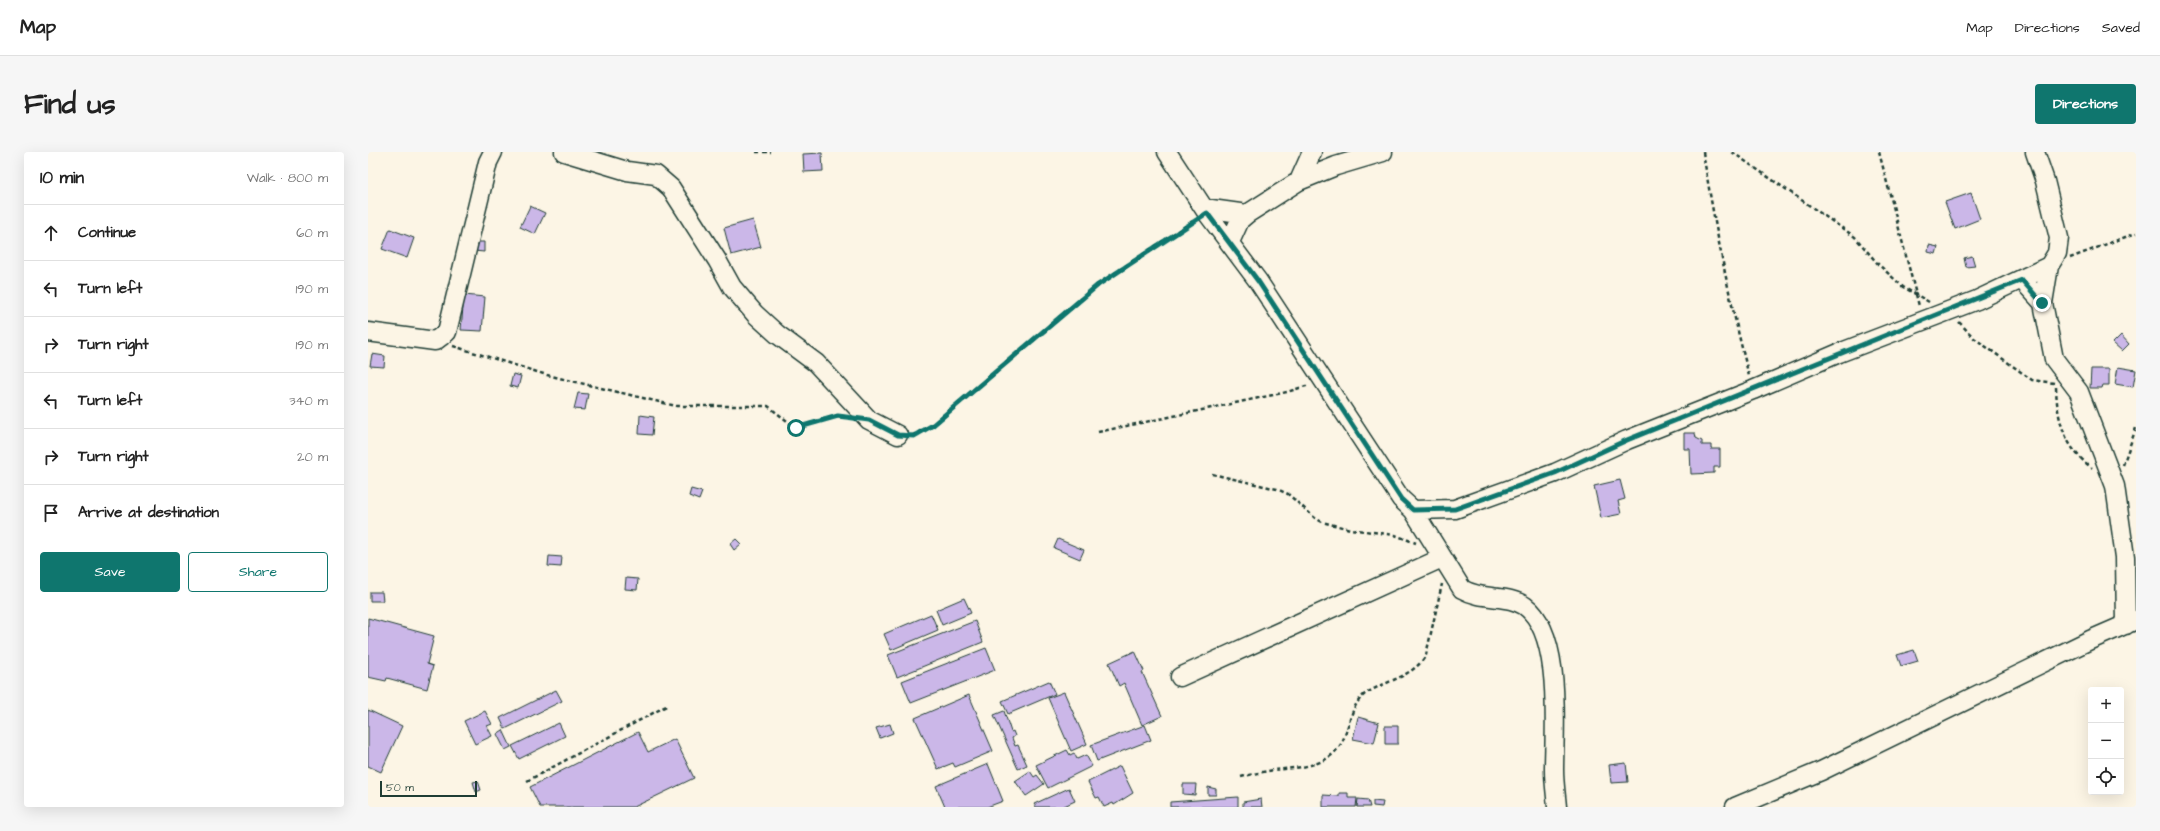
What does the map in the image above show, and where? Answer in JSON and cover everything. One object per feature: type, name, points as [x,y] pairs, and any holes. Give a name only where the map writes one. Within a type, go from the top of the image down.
[{"type":"street","points":[[368,332],[435,341],[447,332],[488,162],[493,152]]},
{"type":"street","points":[[564,152],[626,171],[656,175],[671,188],[717,260],[732,287],[746,303],[777,334],[816,363],[869,420],[898,435]]},
{"type":"street","points":[[1168,152],[1206,211],[1258,281],[1401,499],[1413,510],[1462,589],[1471,594],[1514,600],[1526,607],[1537,621],[1548,644],[1556,699],[1554,772],[1557,807]]},
{"type":"street","points":[[1299,181],[1312,152]]},
{"type":"street","points":[[1230,242],[1240,220],[1299,181],[1336,166],[1383,152]]},
{"type":"street","points":[[1735,807],[1821,771],[2090,640],[2131,623],[2125,557],[2114,486],[2079,392],[2054,359],[2042,303],[2049,266],[2057,253],[2059,238],[2045,181],[2035,152]]},
{"type":"street","points":[[1206,211],[1247,214]]},
{"type":"street","points":[[1413,510],[1455,509],[1555,473],[1627,440],[2022,280],[2049,266]]},
{"type":"street","points":[[2022,280],[2042,303]]},
{"type":"street","points":[[1180,677],[1442,558]]},
{"type":"path","points":[[756,152],[771,152]]},
{"type":"path","points":[[1703,152],[1716,231],[1731,307],[1753,390]]},
{"type":"path","points":[[1732,152],[1855,237],[1878,264],[1915,296],[1924,299],[1958,322],[1974,338],[2032,380],[2056,383]]},
{"type":"path","points":[[1879,152],[1915,296],[1923,320]]},
{"type":"path","points":[[898,435],[914,436],[933,425],[1098,285],[1206,211]]},
{"type":"path","points":[[2049,266],[2136,233]]},
{"type":"path","points":[[435,341],[547,375],[676,406],[768,406],[796,428],[838,416],[869,420]]},
{"type":"path","points":[[2054,359],[2061,423],[2071,449],[2081,460],[2114,486],[2136,428]]},
{"type":"path","points":[[1098,432],[1287,392],[1322,380]]},
{"type":"path","points":[[1212,474],[1277,489],[1288,494],[1315,518],[1322,522],[1350,529],[1395,535],[1442,558],[1426,655],[1422,662],[1400,677],[1366,694],[1357,701],[1343,742],[1328,759],[1310,766],[1241,777]]},
{"type":"path","points":[[527,781],[668,705]]},
{"type":"building","points":[[822,153],[823,171],[804,172],[803,154]]},
{"type":"building","points":[[1971,193],[1980,219],[1955,229],[1945,202]]},
{"type":"building","points":[[530,206],[545,213],[535,234],[520,227]]},
{"type":"building","points":[[753,220],[761,247],[731,255],[724,228]]},
{"type":"building","points":[[390,229],[414,238],[407,258],[382,249]]},
{"type":"building","points":[[474,242],[484,242],[484,252],[474,251]]},
{"type":"building","points":[[1929,245],[1938,247],[1936,254],[1928,252]]},
{"type":"building","points":[[1972,256],[1975,266],[1966,267],[1964,258]]},
{"type":"building","points":[[464,295],[485,297],[482,331],[461,330]]},
{"type":"building","points":[[2121,335],[2129,344],[2122,351],[2113,343]]},
{"type":"building","points":[[372,354],[385,356],[384,367],[370,366]]},
{"type":"building","points":[[2118,367],[2136,370],[2133,387],[2115,384]]},
{"type":"building","points":[[2091,369],[2109,369],[2109,385],[2103,385],[2102,388],[2090,388]]},
{"type":"building","points":[[513,374],[521,376],[518,388],[510,386]]},
{"type":"building","points":[[578,393],[588,394],[585,410],[574,409]]},
{"type":"building","points":[[640,415],[654,417],[652,435],[639,434]]},
{"type":"building","points":[[1684,433],[1695,433],[1696,438],[1702,441],[1702,445],[1711,445],[1711,449],[1720,449],[1720,467],[1714,467],[1714,473],[1691,474],[1690,449],[1684,449]]},
{"type":"building","points":[[1620,480],[1625,499],[1618,501],[1621,514],[1601,518],[1594,486]]},
{"type":"building","points":[[691,489],[702,492],[699,500],[689,496]]},
{"type":"building","points":[[736,539],[741,544],[734,550],[730,544]]},
{"type":"building","points":[[1058,539],[1084,550],[1080,559],[1054,548]]},
{"type":"building","points":[[549,556],[562,557],[561,567],[548,566]]},
{"type":"building","points":[[626,578],[638,579],[637,590],[625,589]]},
{"type":"building","points":[[370,592],[382,592],[383,601],[370,601]]},
{"type":"building","points":[[964,598],[971,613],[942,625],[936,610]]},
{"type":"building","points":[[931,614],[938,630],[891,650],[884,634]]},
{"type":"building","points":[[368,618],[434,636],[427,664],[433,666],[427,689],[387,678],[386,681],[368,677]]},
{"type":"building","points":[[975,621],[983,642],[897,677],[888,655]]},
{"type":"building","points":[[986,648],[995,670],[911,703],[902,681]]},
{"type":"building","points":[[1914,650],[1918,661],[1901,666],[1897,655]]},
{"type":"building","points":[[1135,651],[1144,671],[1142,672],[1162,716],[1142,725],[1124,683],[1119,686],[1109,663]]},
{"type":"building","points":[[1049,681],[1055,694],[1008,714],[1002,701]]},
{"type":"building","points":[[556,690],[562,701],[505,729],[500,718]]},
{"type":"building","points":[[1064,692],[1087,744],[1071,751],[1048,698]]},
{"type":"building","points":[[969,695],[993,751],[955,767],[953,763],[938,769],[915,718]]},
{"type":"building","points":[[368,710],[402,726],[381,772],[368,766]]},
{"type":"building","points":[[485,711],[492,724],[487,726],[492,736],[475,744],[464,721]]},
{"type":"building","points":[[1004,711],[1011,732],[1013,731],[1015,736],[1012,738],[1015,746],[1018,745],[1027,765],[1018,769],[994,715]]},
{"type":"building","points":[[1358,717],[1379,723],[1374,743],[1353,739]]},
{"type":"building","points":[[559,723],[565,736],[519,759],[512,746]]},
{"type":"building","points":[[890,724],[893,733],[880,738],[876,728]]},
{"type":"building","points":[[1145,725],[1151,740],[1097,761],[1091,745]]},
{"type":"building","points":[[1385,726],[1398,726],[1398,744],[1385,744]]},
{"type":"building","points":[[503,730],[511,747],[505,750],[497,734]]},
{"type":"building","points":[[638,732],[648,752],[675,739],[694,778],[634,807],[540,807],[530,787]]},
{"type":"building","points":[[1067,750],[1070,755],[1074,753],[1077,759],[1086,755],[1092,766],[1048,788],[1036,765]]},
{"type":"building","points":[[1626,763],[1628,782],[1611,783],[1609,765]]},
{"type":"building","points":[[988,764],[1003,801],[987,807],[945,807],[936,786]]},
{"type":"building","points":[[1120,766],[1133,793],[1114,805],[1113,803],[1104,807],[1099,797],[1096,798],[1088,782]]},
{"type":"building","points":[[1030,771],[1034,777],[1037,775],[1044,784],[1026,796],[1015,781]]},
{"type":"building","points":[[478,781],[481,790],[476,792],[473,782]]},
{"type":"building","points":[[1183,784],[1196,784],[1195,795],[1183,794]]},
{"type":"building","points":[[1208,787],[1216,789],[1216,795],[1208,795]]},
{"type":"building","points":[[1069,788],[1075,801],[1062,807],[1036,807],[1034,804]]},
{"type":"building","points":[[1339,793],[1348,793],[1348,798],[1357,798],[1356,807],[1323,807],[1323,795],[1339,796]]},
{"type":"building","points":[[1238,797],[1238,807],[1170,807],[1170,802]]},
{"type":"building","points":[[1261,799],[1262,807],[1243,807],[1243,802]]},
{"type":"building","points":[[1358,799],[1368,800],[1370,807],[1357,807]]},
{"type":"building","points":[[1373,801],[1383,802],[1382,807],[1373,806]]},
{"type":"route","points":[[796,428],[838,416],[869,420],[898,435],[914,436],[933,425],[1098,285],[1207,213],[1258,281],[1401,499],[1413,510],[1427,511],[1455,509],[1555,473],[1627,440],[1753,390],[1839,353],[1942,312],[1977,300],[2022,280],[2042,303]]}]
